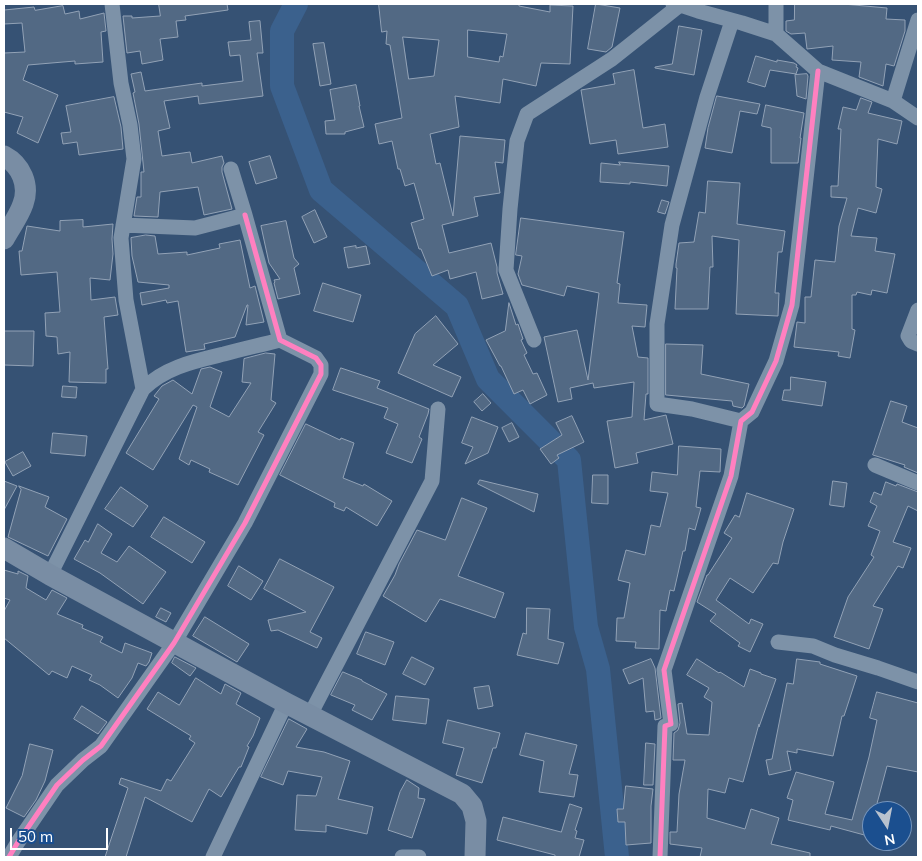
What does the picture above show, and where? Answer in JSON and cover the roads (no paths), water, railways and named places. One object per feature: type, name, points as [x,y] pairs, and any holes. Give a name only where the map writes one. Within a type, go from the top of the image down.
[{"type":"street","points":[[112,4],[121,84],[130,125],[134,159],[121,238],[126,300],[145,383]]},
{"type":"street","points":[[534,340],[506,270],[517,142],[527,114],[612,59],[677,4],[776,34],[818,71],[892,101],[918,118]]},
{"type":"street","points":[[776,4],[776,34]]},
{"type":"street","points":[[892,101],[918,20]]},
{"type":"street","points":[[732,21],[707,97],[672,224],[657,324],[657,404],[692,409],[741,420]]},
{"type":"street","points":[[660,857],[665,726],[672,724],[664,670],[731,476],[741,420],[752,412],[776,361],[792,305],[818,71]]},
{"type":"street","points":[[4,156],[12,161],[21,172],[25,182],[26,193],[23,204],[4,239]]},
{"type":"street","points":[[231,169],[280,340]]},
{"type":"street","points":[[123,225],[195,228],[245,215]]},
{"type":"street","points":[[918,310],[908,336],[918,344]]},
{"type":"street","points":[[9,857],[57,785],[101,746],[174,643],[245,523],[321,374],[321,365],[316,358],[280,340],[188,363],[145,383],[50,576]]},
{"type":"street","points":[[310,715],[432,482],[438,409]]},
{"type":"street","points":[[875,465],[918,483]]},
{"type":"street","points":[[4,548],[50,576],[174,643],[462,794],[472,806],[476,821],[474,857]]},
{"type":"street","points":[[778,642],[813,646],[918,682]]},
{"type":"street","points":[[213,857],[286,703]]},
{"type":"street","points":[[402,857],[419,857]]},
{"type":"waterway","points":[[296,4],[282,31],[282,86],[321,190],[457,306],[488,379],[569,460],[586,627],[598,669],[617,857]]}]
